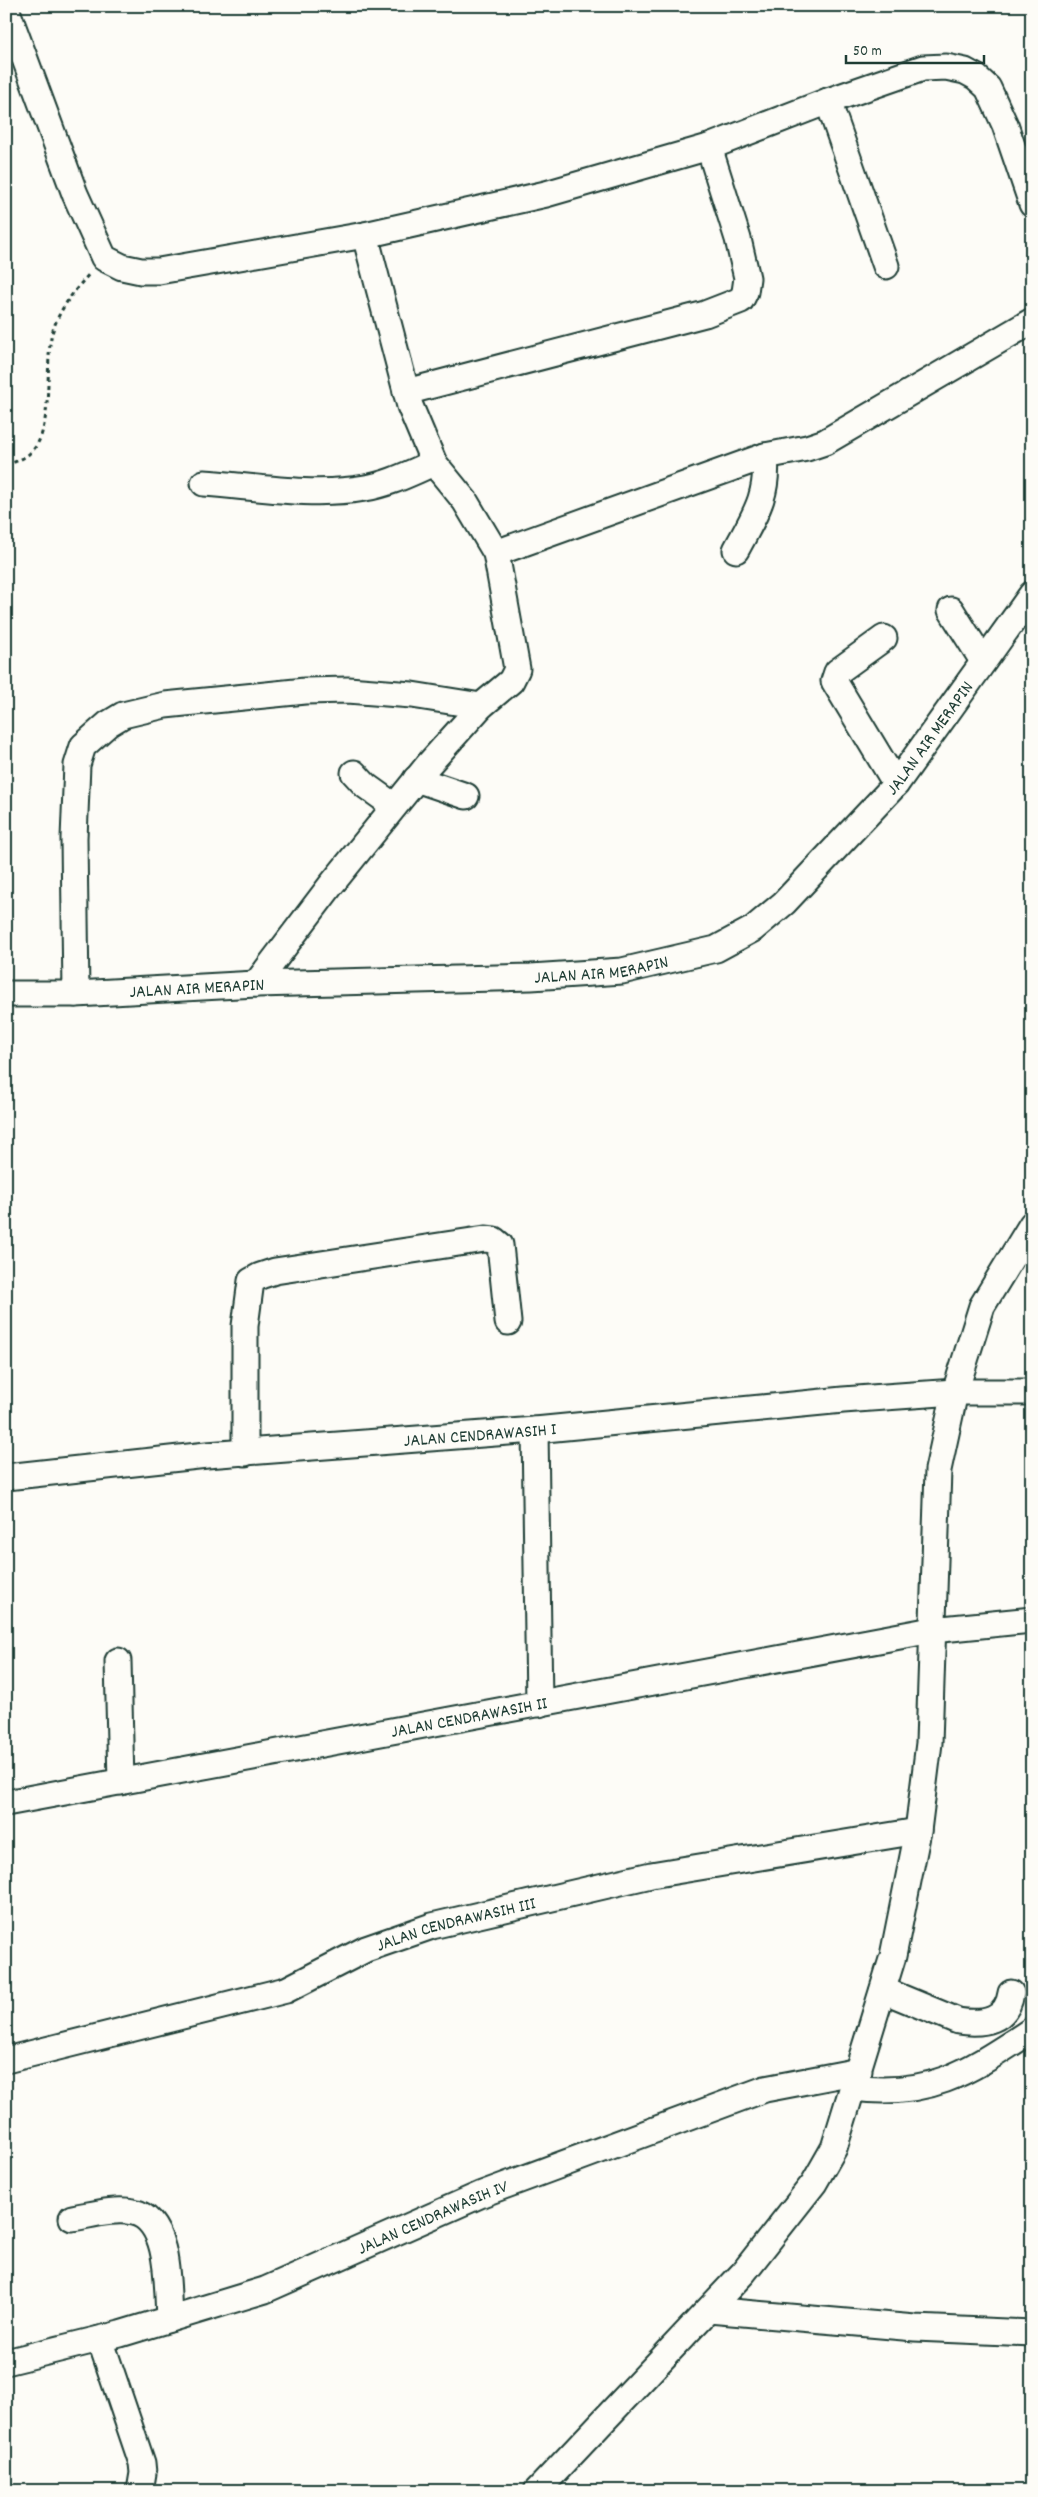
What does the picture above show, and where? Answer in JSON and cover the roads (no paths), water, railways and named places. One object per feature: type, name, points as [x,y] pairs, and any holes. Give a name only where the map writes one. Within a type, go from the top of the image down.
[{"type":"street","points":[[6,8],[75,194],[104,258],[122,267],[141,271],[159,271],[365,235],[546,194],[709,147],[828,101],[923,68],[946,67],[965,71],[983,82],[994,98],[1032,204]]},
{"type":"street","points":[[828,101],[886,266]]},
{"type":"street","points":[[406,392],[705,314],[741,300],[745,292],[747,278],[738,239],[709,147]]},
{"type":"street","points":[[256,984],[416,778],[480,706],[511,681],[517,669],[496,553],[465,500],[434,462],[410,406],[365,235]]},
{"type":"street","points":[[496,553],[765,456],[807,448],[825,442],[1032,321]]},
{"type":"street","points":[[736,550],[759,507],[766,485],[765,456]]},
{"type":"street","points":[[204,483],[337,492],[367,488],[394,480],[434,462]]},
{"type":"street","name":"JALAN AIR MERAPIN","points":[[6,994],[76,994],[256,984],[530,977],[622,971],[716,949],[753,929],[784,903],[896,784],[1032,594]]},
{"type":"street","points":[[950,610],[983,661]]},
{"type":"street","points":[[884,638],[837,672],[834,681],[896,784]]},
{"type":"street","points":[[76,994],[74,838],[77,765],[83,746],[108,724],[123,716],[165,706],[305,691],[348,690],[412,695],[480,706]]},
{"type":"street","points":[[354,773],[366,786],[394,806]]},
{"type":"street","points":[[416,778],[466,796]]},
{"type":"street","points":[[537,2491],[743,2273],[814,2183],[834,2148],[893,1956],[918,1831],[929,1743],[938,1470],[955,1392],[982,1306],[1032,1224]]},
{"type":"street","points":[[246,1453],[245,1326],[252,1281],[260,1276],[294,1268],[485,1239],[494,1240],[500,1245],[508,1322]]},
{"type":"street","name":"JALAN CENDRAWASIH I","points":[[6,1477],[207,1455],[535,1430],[843,1400],[955,1392],[1032,1392]]},
{"type":"street","points":[[535,1430],[539,1704]]},
{"type":"street","name":"JALAN CENDRAWASIH II","points":[[6,1803],[932,1630],[1032,1620]]},
{"type":"street","points":[[118,1661],[122,1782]]},
{"type":"street","name":"JALAN CENDRAWASIH III","points":[[6,2060],[286,1990],[366,1949],[432,1926],[651,1875],[918,1831]]},
{"type":"street","points":[[883,1990],[958,2021],[968,2023],[985,2021],[1004,2013],[1009,2006],[1011,1993]]},
{"type":"street","name":"JALAN CENDRAWASIH IV","points":[[6,2362],[169,2320],[265,2290],[482,2194],[765,2089],[856,2080],[877,2091],[907,2090],[938,2084],[964,2072],[1032,2030]]},
{"type":"street","points":[[72,2218],[124,2211],[143,2216],[149,2222],[162,2246],[169,2320]]},
{"type":"street","points":[[708,2310],[915,2328],[1032,2333]]},
{"type":"street","points":[[100,2339],[142,2463],[144,2473],[140,2491]]}]
